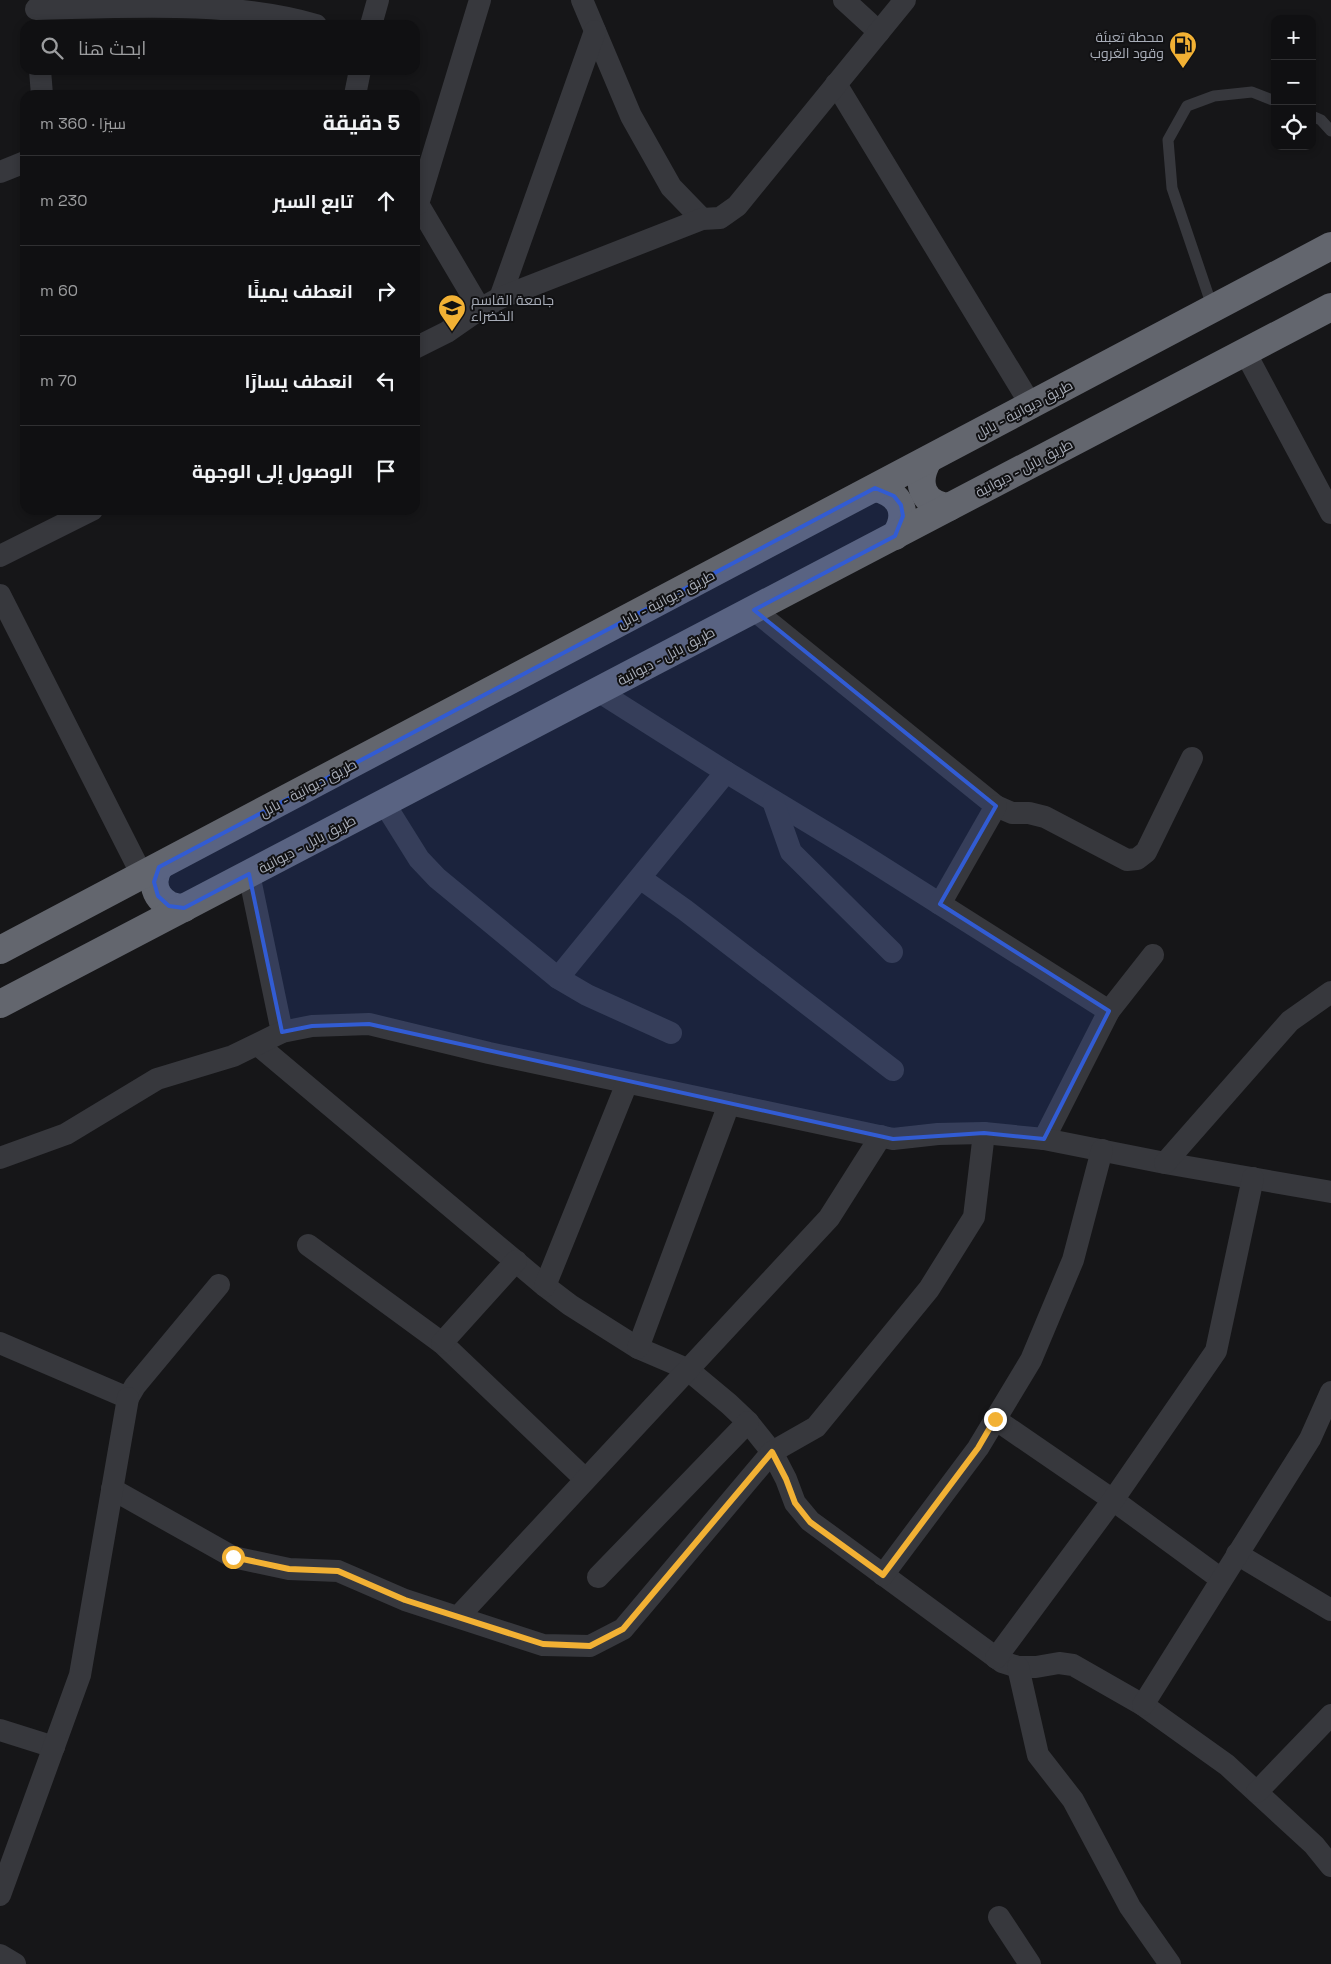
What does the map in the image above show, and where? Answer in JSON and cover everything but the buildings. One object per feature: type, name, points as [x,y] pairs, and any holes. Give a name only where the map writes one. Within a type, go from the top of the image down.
[{"type":"highway","name":"طريق ديوانية - بابل","points":[[0,950],[1331,246]]},
{"type":"highway","name":"طريق بابل - ديوانية","points":[[0,1004],[1331,307]]},
{"type":"highway","points":[[928,460],[922,470],[921,481],[924,492],[931,501],[940,506],[949,507]]},
{"type":"highway","points":[[875,488],[885,490],[894,496],[901,505],[902,522],[895,536]]},
{"type":"highway","points":[[141,877],[154,882],[158,896],[169,906],[163,919],[147,914],[142,899],[136,893],[141,877]]},
{"type":"street","points":[[372,20],[378,0]]},
{"type":"street","points":[[420,193],[480,0]]},
{"type":"street","points":[[582,0],[631,116],[672,187],[702,219]]},
{"type":"street","points":[[844,0],[879,32]]},
{"type":"street","points":[[420,346],[447,332],[480,308],[500,298],[702,219],[720,218],[737,206],[905,0]]},
{"type":"street","points":[[36,11],[187,6],[287,16],[300,20]]},
{"type":"street","points":[[500,298],[595,31]]},
{"type":"street","points":[[40,75],[42,90]]},
{"type":"street","points":[[356,90],[359,75]]},
{"type":"street","points":[[836,84],[1031,406]]},
{"type":"street","points":[[0,172],[20,164]]},
{"type":"street","points":[[420,208],[480,308]]},
{"type":"street","points":[[1246,352],[1331,513]]},
{"type":"street","points":[[0,556],[82,515]]},
{"type":"street","points":[[0,595],[141,877]]},
{"type":"street","points":[[754,610],[996,806],[1012,813],[1029,813],[1045,816],[1126,860],[1137,859],[1146,852],[1192,758]]},
{"type":"street","points":[[598,691],[1109,1011]]},
{"type":"street","points":[[558,978],[726,772]]},
{"type":"street","points":[[773,801],[791,852],[892,952]]},
{"type":"street","points":[[384,803],[419,859],[437,878],[558,978],[587,994],[671,1033]]},
{"type":"street","points":[[940,904],[996,806]]},
{"type":"street","points":[[248,874],[282,1032]]},
{"type":"street","points":[[640,878],[685,910],[893,1070]]},
{"type":"street","points":[[1044,1139],[1109,1011],[1153,955]]},
{"type":"street","points":[[1165,1163],[1290,1020],[1331,992]]},
{"type":"street","points":[[0,1158],[66,1134],[157,1079],[234,1056],[282,1032],[312,1026],[369,1024],[489,1053],[893,1139],[938,1134],[984,1133],[1044,1139],[1165,1163],[1331,1192]]},
{"type":"street","points":[[258,1045],[545,1286],[570,1305],[638,1348],[687,1369],[729,1404],[748,1422],[772,1452],[786,1479],[795,1503],[810,1522],[1002,1662],[1018,1667],[1036,1667],[1059,1663],[1073,1665],[1143,1705],[1227,1764],[1314,1845],[1331,1866]]},
{"type":"street","points":[[545,1286],[627,1083]]},
{"type":"street","points":[[638,1348],[729,1104]]},
{"type":"street","points":[[112,1489],[233,1557],[289,1569],[338,1571],[405,1600],[543,1644],[590,1646],[623,1629],[772,1452],[816,1427],[929,1289],[974,1216],[984,1133]]},
{"type":"street","points":[[458,1617],[829,1218],[880,1136]]},
{"type":"street","points":[[883,1575],[978,1448],[1031,1360],[1073,1260],[1102,1150]]},
{"type":"street","points":[[996,1658],[1113,1500],[1216,1351],[1253,1178]]},
{"type":"street","points":[[308,1244],[442,1343],[585,1479]]},
{"type":"street","points":[[442,1343],[516,1261]]},
{"type":"street","points":[[0,1895],[80,1675],[128,1398],[135,1386],[219,1285]]},
{"type":"street","points":[[0,1343],[128,1398]]},
{"type":"street","points":[[1143,1705],[1310,1439],[1331,1392]]},
{"type":"street","points":[[995,1419],[1113,1500],[1221,1579]]},
{"type":"street","points":[[598,1577],[748,1422]]},
{"type":"street","points":[[1237,1554],[1331,1610]]},
{"type":"street","points":[[1018,1667],[1038,1755],[1073,1800],[1130,1907],[1166,1962]]},
{"type":"street","points":[[1257,1792],[1331,1715]]},
{"type":"street","points":[[0,1730],[54,1747]]},
{"type":"street","points":[[999,1917],[1030,1964]]},
{"type":"street","points":[[0,1955],[15,1964]]},
{"type":"lane","points":[[1213,309],[1172,188],[1168,140],[1187,106],[1214,96],[1252,92],[1271,100]]},
{"type":"lane","points":[[1316,118],[1321,120],[1331,131]]},
{"type":"highlighted area","points":[[875,488],[894,496],[901,505],[903,516],[895,536],[754,610],[996,806],[940,904],[1109,1011],[1044,1139],[984,1133],[893,1139],[369,1024],[312,1026],[282,1032],[249,874],[184,908],[169,906],[158,896],[154,882],[159,867]]},
{"type":"place","name":"محطة تعبئة وقود الغروب","points":[[1183,69]]},
{"type":"place","name":"جامعة القاسم الخضراء","points":[[452,332]]},
{"type":"route","points":[[233,1557],[289,1569],[338,1571],[405,1600],[543,1644],[590,1646],[623,1629],[772,1452],[786,1479],[795,1503],[810,1522],[883,1575],[978,1448],[995,1419]]}]
